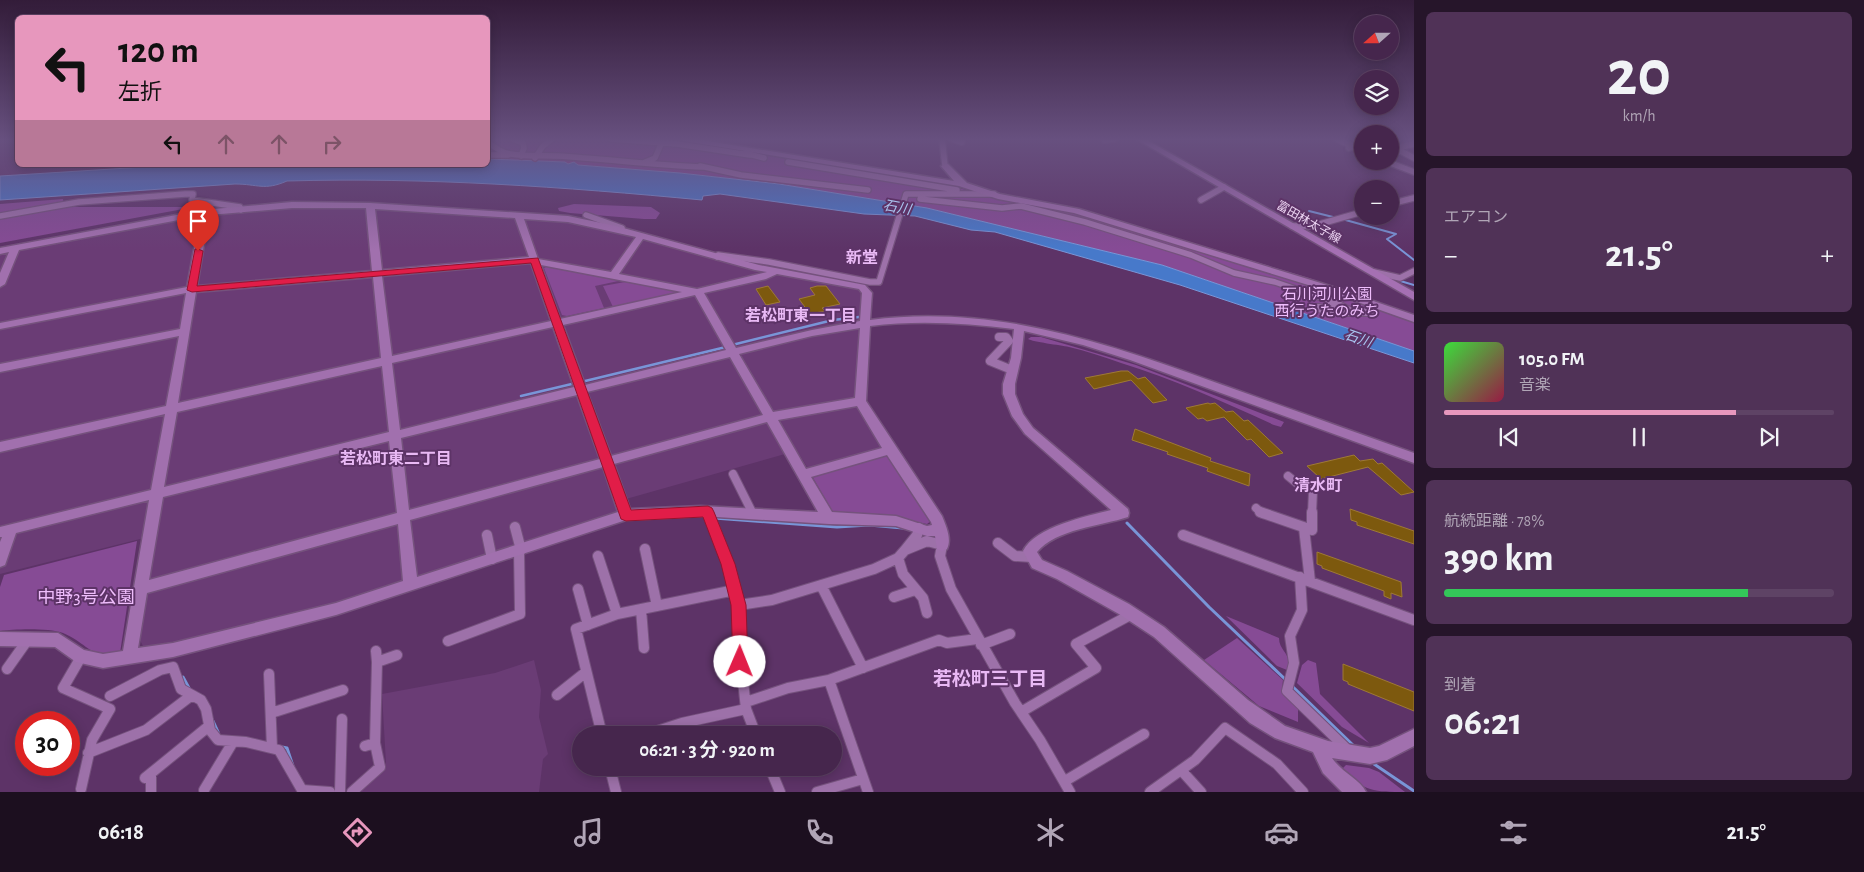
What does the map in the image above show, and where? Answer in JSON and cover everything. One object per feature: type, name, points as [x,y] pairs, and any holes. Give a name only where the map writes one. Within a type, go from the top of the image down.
[{"type":"main road","name":"富田林太子線","points":[[1205,176],[1414,297]]},
{"type":"street","points":[[757,176],[868,190]]},
{"type":"street","points":[[871,176],[978,194]]},
{"type":"street","points":[[909,176],[964,185],[994,194],[1076,211],[1321,286],[1414,319]]},
{"type":"street","points":[[953,176],[964,185]]},
{"type":"street","points":[[1201,200],[1224,187]]},
{"type":"street","points":[[1202,189],[1211,193]]},
{"type":"street","points":[[719,253],[718,255],[879,282],[905,196],[912,193],[994,194]]},
{"type":"street","points":[[0,216],[79,202],[185,194],[193,194],[192,200],[240,207],[241,210]]},
{"type":"street","points":[[1399,202],[1414,198]]},
{"type":"street","points":[[920,199],[1002,208],[1021,206],[1085,222],[1191,255],[1234,273],[1275,282],[1334,302],[1352,312]]},
{"type":"street","points":[[0,260],[2,251],[15,248],[205,213],[292,205],[370,206],[568,219],[719,253],[774,271],[865,289],[867,293],[860,401],[937,520],[942,545],[940,556],[944,573],[979,642],[1070,792]]},
{"type":"street","points":[[370,206],[411,586]]},
{"type":"street","points":[[129,656],[205,213]]},
{"type":"street","points":[[1292,226],[1314,226],[1354,214]]},
{"type":"street","points":[[518,215],[626,516]]},
{"type":"street","points":[[586,215],[616,225],[622,228],[621,230]]},
{"type":"street","points":[[614,275],[641,236]]},
{"type":"street","points":[[0,284],[15,248]]},
{"type":"street","points":[[0,326],[192,290],[534,260],[697,292],[829,519]]},
{"type":"street","points":[[0,447],[763,277],[772,274],[774,271]]},
{"type":"street","points":[[1372,273],[1400,278],[1414,271]]},
{"type":"street","points":[[1318,308],[1371,312]]},
{"type":"street","points":[[0,562],[5,531],[833,328],[891,320],[947,320],[1019,327],[1076,339],[1414,458]]},
{"type":"street","points":[[1019,327],[1009,394],[1022,422],[1123,513],[1086,522],[1037,542],[1030,552],[1037,564],[1062,575],[1132,614],[1174,644],[1230,696],[1256,717],[1282,732],[1320,746],[1352,754],[1370,756],[1381,754],[1414,737]]},
{"type":"street","points":[[0,368],[185,331]]},
{"type":"street","points":[[999,338],[1006,337],[1010,341],[990,361],[1012,370]]},
{"type":"street","points":[[141,588],[770,416],[860,401]]},
{"type":"street","points":[[804,474],[890,450]]},
{"type":"street","points":[[733,474],[753,514]]},
{"type":"street","points":[[1256,508],[1261,513],[1312,530],[1313,491],[1298,485],[1288,476]]},
{"type":"street","points":[[709,514],[728,564],[735,590],[738,605],[740,662],[746,705],[753,726]]},
{"type":"street","points":[[0,639],[58,640],[82,657],[103,661],[192,645],[336,609],[492,559],[520,553],[626,516],[753,514],[896,521],[919,532],[940,530]]},
{"type":"street","points":[[448,641],[458,632],[520,614],[520,553],[515,527]]},
{"type":"street","points":[[1304,528],[1305,579],[1302,610],[1290,636],[1294,663],[1287,691],[1352,754]]},
{"type":"street","points":[[738,605],[772,600],[874,569],[898,558],[905,550],[907,544],[919,532]]},
{"type":"street","points":[[487,535],[492,559]]},
{"type":"street","points":[[1183,535],[1414,620]]},
{"type":"street","points":[[905,550],[927,541],[942,545]]},
{"type":"street","points":[[998,543],[1015,556],[1032,556]]},
{"type":"street","points":[[645,549],[658,606]]},
{"type":"street","points":[[598,556],[617,614]]},
{"type":"street","points":[[898,558],[903,574],[923,598],[927,613]]},
{"type":"street","points":[[821,585],[863,668]]},
{"type":"street","points":[[578,589],[588,625]]},
{"type":"street","points":[[600,726],[576,629],[617,614],[735,590]]},
{"type":"street","points":[[894,596],[916,590]]},
{"type":"street","points":[[641,609],[644,648]]},
{"type":"street","points":[[1021,712],[1096,668],[1076,644],[1132,614]]},
{"type":"street","points":[[673,726],[746,705],[788,688],[829,680],[939,640],[947,643],[979,642],[1010,634]]},
{"type":"street","points":[[7,669],[28,638]]},
{"type":"street","points":[[351,792],[360,781],[380,767],[370,745],[376,656],[397,654]]},
{"type":"street","points":[[80,789],[92,740],[110,708],[62,688],[82,657]]},
{"type":"street","points":[[110,696],[160,670],[173,667],[181,689],[201,700],[206,709],[210,726],[218,740],[246,742],[279,750],[302,790],[330,792]]},
{"type":"street","points":[[557,695],[572,688],[586,672]]},
{"type":"street","points":[[269,674],[272,748]]},
{"type":"street","points":[[829,680],[868,792]]},
{"type":"street","points":[[271,713],[343,690]]},
{"type":"street","points":[[88,752],[146,730],[192,696]]},
{"type":"street","points":[[340,792],[342,719]]},
{"type":"street","points":[[151,792],[148,776],[210,726]]},
{"type":"street","points":[[1150,792],[1195,760],[1225,728],[1255,747],[1294,779],[1303,792]]},
{"type":"street","points":[[1064,781],[1144,734]]},
{"type":"street","points":[[204,790],[233,742]]},
{"type":"street","points":[[1320,746],[1322,759],[1334,775],[1357,792]]},
{"type":"street","points":[[1181,770],[1201,792]]},
{"type":"street","points":[[612,776],[616,792]]},
{"type":"street","points":[[773,776],[780,792]]},
{"type":"street","points":[[817,792],[863,779]]},
{"type":"shaded area","points":[[367,207],[556,219],[635,236],[743,267],[863,290],[854,399],[885,448],[809,470],[797,451],[785,454],[626,499],[630,512],[333,607],[146,652],[140,640],[156,535],[0,574],[0,253],[217,214],[290,208]]},
{"type":"shaded area","points":[[534,660],[541,690],[539,717],[548,754],[543,759],[539,792],[362,792],[361,789],[378,775],[386,763],[382,694],[495,673]]},
{"type":"green space","name":"石川河川公園 西行うたのみち","points":[[707,176],[898,176],[946,184],[976,193],[1064,208],[1077,208],[1309,278],[1414,315],[1414,351],[1162,265],[927,208],[779,184]]},
{"type":"green space","points":[[63,199],[64,207],[194,207],[0,243],[0,204]]},
{"type":"green space","points":[[574,204],[651,207],[660,213],[656,219],[644,219],[559,211],[558,208]]},
{"type":"green space","points":[[548,266],[623,280],[595,286],[604,308],[567,316],[562,315],[544,268]]},
{"type":"green space","points":[[625,282],[675,290],[676,293],[613,307],[603,286]]},
{"type":"green space","points":[[1031,337],[1041,337],[1136,365],[1284,422],[1281,427],[1274,425],[1160,376],[1082,350],[1028,339]]},
{"type":"green space","points":[[888,455],[931,521],[927,524],[886,517],[835,516],[812,476]]},
{"type":"green space","name":"中野3号公園","points":[[137,541],[120,653],[94,652],[71,637],[57,631],[32,629],[0,631],[0,587],[4,575]]},
{"type":"green space","points":[[1226,616],[1279,638],[1281,647],[1288,660],[1287,670],[1277,666]]},
{"type":"green space","points":[[1237,638],[1283,680],[1282,690],[1298,707],[1298,722],[1259,706],[1204,660]]},
{"type":"green space","points":[[1308,660],[1316,663],[1320,694],[1369,743],[1342,727],[1297,683],[1302,665]]},
{"type":"green space","points":[[1346,765],[1369,768],[1379,772],[1405,792],[1378,791],[1363,786],[1343,768]]},
{"type":"water","name":"石川","points":[[0,176],[707,176],[779,184],[927,208],[1162,265],[1414,351],[1414,363],[1180,285],[995,232],[971,230],[915,216],[864,214],[720,194],[703,196],[702,200],[547,187],[391,180],[287,181],[272,186],[235,184],[0,200]]},
{"type":"building","points":[[768,286],[780,302],[766,305],[756,289]]},
{"type":"building","points":[[826,286],[840,304],[822,308],[825,311],[810,314],[799,299],[815,295],[810,288]]},
{"type":"building","points":[[1128,371],[1138,379],[1145,377],[1167,400],[1153,403],[1131,380],[1094,389],[1085,378]]},
{"type":"building","points":[[1215,403],[1226,412],[1233,411],[1244,421],[1248,420],[1283,453],[1269,457],[1251,439],[1247,440],[1224,417],[1207,421],[1203,418],[1198,419],[1186,408]]},
{"type":"building","points":[[1135,429],[1211,458],[1210,461],[1250,474],[1249,486],[1207,471],[1208,468],[1167,454],[1168,452],[1132,440]]},
{"type":"building","points":[[1354,455],[1360,461],[1373,459],[1378,464],[1382,463],[1414,492],[1401,495],[1368,467],[1321,479],[1307,466]]},
{"type":"building","points":[[1350,509],[1414,531],[1414,544],[1357,525],[1357,522],[1351,520]]},
{"type":"building","points":[[1317,552],[1401,582],[1402,597],[1391,593],[1391,599],[1384,596],[1384,591],[1322,568],[1322,566],[1317,564]]},
{"type":"building","points":[[1343,664],[1414,692],[1414,711],[1348,684],[1348,682],[1343,680]]},
{"type":"waterway","points":[[1309,211],[1337,218]]},
{"type":"waterway","points":[[1342,219],[1396,234],[1387,239],[1414,260]]},
{"type":"waterway","points":[[1397,280],[1414,285]]},
{"type":"waterway","points":[[732,345],[833,320],[859,317]]},
{"type":"waterway","points":[[581,382],[726,347]]},
{"type":"waterway","points":[[521,396],[576,383]]},
{"type":"waterway","points":[[714,518],[837,527],[869,525],[903,528]]},
{"type":"waterway","points":[[1127,523],[1209,607],[1286,680]]},
{"type":"waterway","points":[[183,677],[189,688]]},
{"type":"waterway","points":[[1291,685],[1356,748]]},
{"type":"waterway","points":[[212,719],[218,732]]},
{"type":"waterway","points":[[282,747],[287,748],[293,766]]},
{"type":"waterway","points":[[1371,762],[1414,791]]},
{"type":"district","name":"新堂","points":[[862,258]]},
{"type":"district","name":"若松町東一丁目","points":[[801,316]]},
{"type":"district","name":"若松町東二丁目","points":[[396,459]]},
{"type":"district","name":"清水町","points":[[1318,486]]},
{"type":"district","name":"若松町三丁目","points":[[990,679]]},
{"type":"route","points":[[198,251],[192,290],[534,260],[626,516],[708,512],[728,564],[735,590],[741,631],[740,662]]}]
